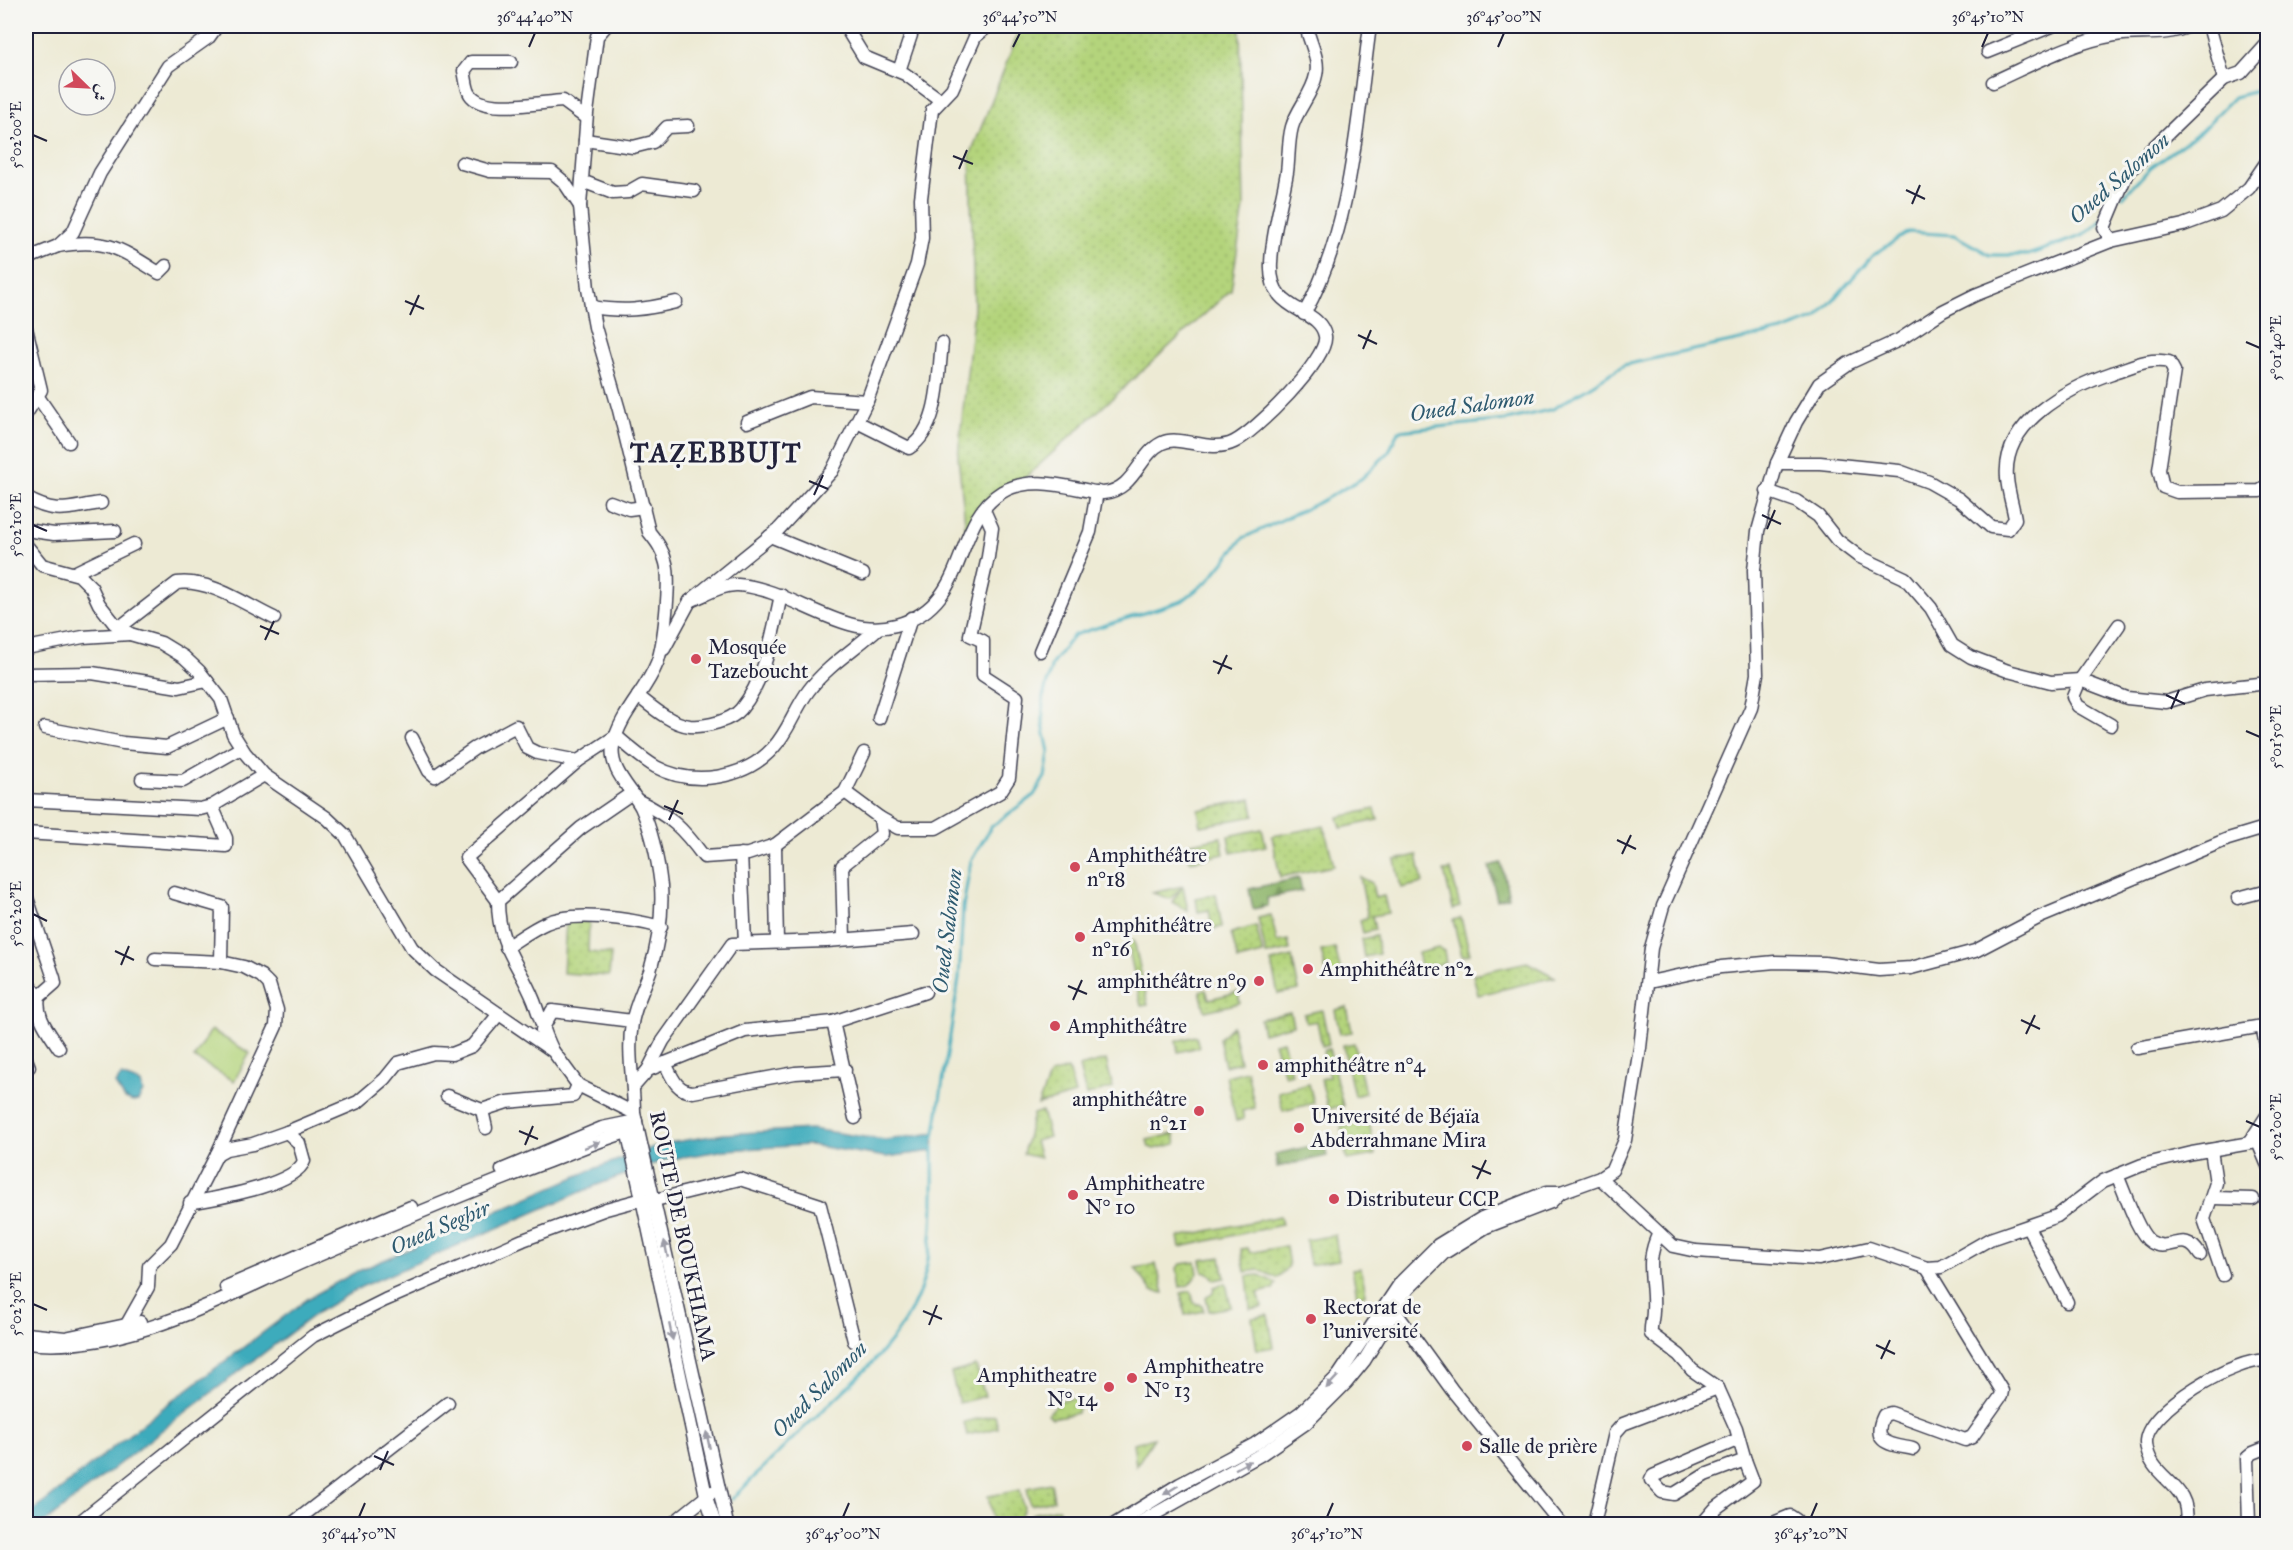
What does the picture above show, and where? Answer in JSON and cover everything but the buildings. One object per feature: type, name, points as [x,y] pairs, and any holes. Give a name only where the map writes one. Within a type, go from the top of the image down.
[{"type":"street","points":[[58,246],[73,232],[100,173],[168,66],[209,37],[218,26]]},
{"type":"street","name":"ROUTE DE BOUKHIAMA","points":[[606,26],[597,36],[586,118],[580,206],[591,307],[649,532],[661,546],[667,566],[667,599],[658,661],[621,720],[612,749],[616,768],[634,797],[653,842],[661,886],[661,927],[650,970],[632,1020],[628,1056],[634,1086],[634,1128],[706,1497],[722,1523]]},
{"type":"street","points":[[845,26],[864,57],[898,71],[939,99]]},
{"type":"street","points":[[898,71],[911,35],[910,26]]},
{"type":"street","points":[[658,661],[690,601],[770,536],[811,497],[832,471],[867,401],[917,264],[922,238],[921,198],[932,110],[939,99],[952,89],[975,37],[988,26]]},
{"type":"street","points":[[690,601],[718,588],[736,584],[781,595],[854,627],[877,629],[898,625],[926,610],[945,590],[954,576],[969,533],[984,510],[1000,493],[1032,483],[1097,492],[1116,489],[1137,474],[1150,451],[1164,441],[1216,446],[1234,442],[1251,428],[1302,380],[1321,356],[1325,336],[1318,322],[1285,302],[1273,286],[1271,262],[1288,168],[1291,129],[1316,77],[1316,60],[1306,26]]},
{"type":"street","points":[[1304,314],[1318,289],[1349,181],[1370,26]]},
{"type":"street","points":[[1988,52],[2052,26]]},
{"type":"street","points":[[1993,81],[2082,43],[2117,35],[2175,32],[2189,26]]},
{"type":"street","points":[[2209,26],[2224,79]]},
{"type":"street","points":[[2111,241],[2104,228],[2127,173],[2224,79],[2241,73],[2268,43]]},
{"type":"street","points":[[511,62],[471,62],[464,71],[469,93],[478,103],[492,106],[563,101],[586,118]]},
{"type":"street","points":[[585,140],[633,147],[653,141],[667,128],[688,126]]},
{"type":"street","points":[[1115,1524],[1180,1484],[1278,1430],[1320,1395],[1360,1358],[1401,1282],[1438,1245],[1482,1218],[1547,1192],[1561,1192],[1600,1178],[1611,1170],[1625,1140],[1649,982],[1651,948],[1663,906],[1751,708],[1757,674],[1754,570],[1758,531],[1767,491],[1796,422],[1819,384],[1849,363],[1899,340],[1943,311],[1975,295],[2111,241],[2183,225],[2221,210],[2249,188],[2268,160]]},
{"type":"street","points":[[462,163],[490,171],[552,172],[564,182],[580,206]]},
{"type":"street","points":[[582,181],[614,193],[628,192],[642,184],[694,191]]},
{"type":"street","points":[[26,259],[58,246],[79,242],[101,243],[122,249],[159,273],[166,266]]},
{"type":"street","points":[[591,307],[623,312],[644,310],[676,302]]},
{"type":"street","points":[[26,328],[41,390],[26,414]]},
{"type":"street","points":[[857,422],[909,448],[918,442],[933,411],[942,343]]},
{"type":"street","points":[[1777,463],[1820,464],[1899,471],[1929,482],[1959,499],[1991,528],[2008,529],[2015,519],[2007,477],[2009,460],[2018,436],[2043,408],[2080,384],[2156,359],[2169,362],[2174,371],[2158,470],[2163,487],[2177,492],[2260,491],[2268,485]]},
{"type":"street","points":[[747,422],[810,396],[867,401]]},
{"type":"street","points":[[38,397],[69,442]]},
{"type":"street","points":[[1767,491],[1796,501],[1818,516],[1837,540],[1858,556],[1905,578],[1932,608],[1952,645],[1971,657],[2007,671],[2051,682],[2080,680],[2127,698],[2166,702],[2205,690],[2268,683]]},
{"type":"street","points":[[1040,651],[1090,532],[1097,492]]},
{"type":"street","points":[[26,498],[38,505],[68,510],[101,503]]},
{"type":"street","points":[[610,502],[629,509],[644,507]]},
{"type":"street","points":[[844,939],[842,866],[882,834],[898,828],[936,828],[1000,792],[1009,778],[1017,697],[996,681],[983,675],[983,641],[969,634],[992,528],[984,510]]},
{"type":"street","points":[[26,531],[54,534],[114,531]]},
{"type":"street","points":[[770,536],[863,574]]},
{"type":"street","points":[[74,573],[134,544]]},
{"type":"street","points":[[26,545],[42,565],[74,573],[91,587],[99,604],[125,631],[160,644],[184,657],[221,699],[233,734],[264,775],[327,818],[345,835],[412,948],[435,970],[553,1051]]},
{"type":"street","points":[[26,648],[125,631],[177,583],[203,584],[274,618]]},
{"type":"street","points":[[638,696],[670,719],[689,726],[719,723],[741,710],[758,678],[781,595]]},
{"type":"street","points":[[879,718],[911,618]]},
{"type":"street","points":[[2111,725],[2078,705],[2073,697],[2080,680],[2120,625]]},
{"type":"street","points":[[634,1128],[578,1085],[553,1051],[542,1030],[534,1000],[498,924],[498,901],[466,858],[578,761],[616,736],[657,767],[682,777],[729,776],[753,766],[773,748],[808,691],[822,675],[877,629]]},
{"type":"street","points":[[26,674],[92,673],[178,687],[207,681]]},
{"type":"street","points":[[45,728],[123,743],[167,747],[228,718]]},
{"type":"street","points":[[412,738],[429,771],[435,776],[475,748],[516,726],[527,748],[537,753],[578,761]]},
{"type":"street","points":[[142,779],[183,780],[242,748]]},
{"type":"street","points":[[498,901],[581,828],[634,797],[667,815],[686,833],[704,857],[741,854],[775,845],[845,792],[864,753]]},
{"type":"street","points":[[26,800],[200,809],[212,806],[264,775]]},
{"type":"street","points":[[845,792],[880,818],[898,828]]},
{"type":"street","points":[[26,833],[226,846],[226,838],[212,806]]},
{"type":"street","points":[[880,818],[882,834]]},
{"type":"street","points":[[1649,982],[1721,967],[1775,962],[1824,963],[1879,970],[1911,968],[1974,951],[2051,912],[2228,839],[2268,827]]},
{"type":"street","points":[[775,845],[777,942]]},
{"type":"street","points":[[741,854],[745,943]]},
{"type":"street","points":[[2238,898],[2268,890]]},
{"type":"street","points":[[174,894],[222,907],[221,962]]},
{"type":"street","points":[[26,897],[54,978],[54,983],[39,997],[37,1008],[59,1048]]},
{"type":"street","points":[[507,947],[547,922],[567,917],[635,920],[661,927]]},
{"type":"street","points":[[634,1086],[648,1070],[663,1041],[732,944],[913,934]]},
{"type":"street","points":[[126,1326],[148,1287],[149,1266],[171,1244],[217,1154],[276,1026],[277,1010],[274,996],[261,976],[243,967],[221,962],[154,959]]},
{"type":"street","points":[[26,980],[39,997]]},
{"type":"street","points":[[648,1070],[745,1031],[833,1022],[925,992]]},
{"type":"street","points":[[542,1030],[552,1011],[632,1020]]},
{"type":"street","points":[[217,1154],[226,1149],[254,1144],[287,1132],[358,1102],[385,1079],[398,1063],[434,1053],[452,1054],[472,1046],[499,1014]]},
{"type":"street","points":[[833,1022],[855,1118]]},
{"type":"street","points":[[2138,1048],[2265,1026],[2268,1055]]},
{"type":"street","points":[[665,1063],[676,1085],[686,1092],[795,1073],[845,1070]]},
{"type":"street","points":[[447,1096],[482,1110],[507,1102],[573,1096],[578,1085]]},
{"type":"street","points":[[482,1110],[486,1128]]},
{"type":"street","points":[[2268,1114],[2258,1142],[2268,1166]]},
{"type":"street","points":[[26,1334],[65,1338],[126,1326],[164,1314],[369,1224],[602,1128],[634,1128]]},
{"type":"street","points":[[26,1343],[70,1345],[128,1334],[182,1316],[489,1184],[634,1128]]},
{"type":"street","points":[[190,1203],[256,1190],[299,1169],[304,1161],[299,1143],[287,1132]]},
{"type":"street","points":[[1600,1178],[1673,1246],[1696,1251],[1819,1259],[1869,1248],[1927,1268],[1941,1267],[1990,1239],[2057,1216],[2103,1181],[2142,1165],[2258,1142]]},
{"type":"street","points":[[2211,1150],[2216,1183],[2213,1198],[2204,1219],[2223,1275]]},
{"type":"street","points":[[2117,1175],[2144,1237],[2161,1246],[2185,1241],[2194,1246],[2200,1256]]},
{"type":"street","points":[[77,1524],[223,1410],[313,1335],[386,1300],[523,1240],[648,1195],[740,1179],[820,1204],[854,1341]]},
{"type":"street","points":[[1137,1524],[1284,1440],[1327,1404],[1425,1270],[1450,1249],[1486,1227],[1551,1202],[1561,1192]]},
{"type":"street","name":"ROUTE DE BOUKHIAMA","points":[[648,1195],[720,1493],[722,1523]]},
{"type":"street","points":[[2213,1198],[2253,1199]]},
{"type":"street","points":[[2028,1227],[2067,1302]]},
{"type":"street","points":[[1659,1233],[1652,1247],[1649,1265],[1653,1312],[1650,1326],[1652,1334],[1679,1355],[1692,1370],[1718,1388],[1753,1481],[1715,1509],[1702,1524]]},
{"type":"street","points":[[1913,1449],[1887,1443],[1879,1437],[1877,1428],[1884,1415],[1891,1413],[1965,1440],[1972,1437],[2001,1396],[2002,1391],[1927,1268]]},
{"type":"street","points":[[1395,1310],[1452,1390],[1561,1524]]},
{"type":"street","points":[[2186,1524],[2188,1509],[2184,1497],[2164,1477],[2150,1457],[2146,1443],[2150,1425],[2172,1403],[2226,1369],[2268,1361]]},
{"type":"street","points":[[1593,1524],[1615,1433],[1623,1424],[1718,1388]]},
{"type":"street","points":[[292,1524],[448,1403]]},
{"type":"street","points":[[1739,1439],[1653,1476],[1652,1480],[1662,1492],[1674,1494],[1705,1475],[1745,1460]]},
{"type":"street","points":[[2249,1524],[2247,1458],[2268,1447]]},
{"type":"street","points":[[672,1524],[706,1497],[720,1493]]},
{"type":"street","points":[[1771,1524],[1790,1516],[1796,1520],[1796,1524]]},
{"type":"green space","points":[[1021,26],[1240,26],[1244,207],[1231,290],[1017,485],[1000,493],[967,541],[958,456],[974,309],[970,156]]},
{"type":"green space","points":[[1251,799],[1254,816],[1201,826],[1198,810]]},
{"type":"green space","points":[[1375,809],[1378,820],[1341,828],[1338,817]]},
{"type":"green space","points":[[1324,826],[1334,866],[1280,877],[1272,836]]},
{"type":"green space","points":[[1262,829],[1266,846],[1231,853],[1228,836]]},
{"type":"green space","points":[[1221,837],[1224,854],[1190,861],[1187,844]]},
{"type":"green space","points":[[1417,855],[1423,883],[1401,888],[1395,860]]},
{"type":"green space","points":[[1501,863],[1509,897],[1497,900],[1489,866]]},
{"type":"green space","points":[[1451,870],[1460,907],[1453,909],[1444,871]]},
{"type":"green space","points":[[1360,877],[1372,883],[1375,898],[1384,896],[1388,913],[1372,916],[1375,930],[1363,933],[1360,920],[1368,917]]},
{"type":"green space","points":[[1299,878],[1302,891],[1267,898],[1268,906],[1253,909],[1249,889]]},
{"type":"green space","points":[[1183,886],[1188,911],[1172,902]]},
{"type":"green space","points":[[1183,886],[1170,899],[1153,893]]},
{"type":"green space","points":[[1216,894],[1222,927],[1212,929],[1209,910],[1198,912],[1196,898]]},
{"type":"green space","points":[[1271,915],[1277,942],[1288,940],[1290,950],[1266,955],[1258,918]]},
{"type":"green space","points":[[1461,918],[1470,954],[1462,956],[1453,920]]},
{"type":"green space","points":[[566,921],[589,922],[588,952],[611,954],[609,976],[563,973]]},
{"type":"green space","points":[[1256,926],[1263,954],[1238,960],[1231,933]]},
{"type":"green space","points":[[1376,936],[1379,954],[1364,957],[1361,939]]},
{"type":"green space","points":[[1134,940],[1148,1005],[1141,1006],[1127,941]]},
{"type":"green space","points":[[1335,948],[1342,976],[1328,979],[1321,951]]},
{"type":"green space","points":[[1438,948],[1444,951],[1446,963],[1421,968],[1418,953]]},
{"type":"green space","points":[[1292,957],[1299,990],[1278,994],[1271,962]]},
{"type":"green space","points":[[1527,962],[1555,977],[1478,995],[1473,974]]},
{"type":"green space","points":[[1206,990],[1209,999],[1238,992],[1240,1003],[1205,1011],[1200,991]]},
{"type":"green space","points":[[1347,1007],[1352,1032],[1340,1034],[1335,1010]]},
{"type":"green space","points":[[1322,1010],[1329,1044],[1322,1046],[1317,1021],[1306,1023],[1304,1014]]},
{"type":"green space","points":[[1290,1012],[1293,1025],[1263,1033],[1260,1019]]},
{"type":"green space","points":[[1232,1026],[1240,1062],[1225,1066],[1219,1039]]},
{"type":"green space","points":[[211,1030],[250,1053],[234,1081],[194,1058]]},
{"type":"green space","points":[[1196,1036],[1199,1047],[1178,1052],[1176,1041]]},
{"type":"green space","points":[[1283,1041],[1292,1074],[1285,1076],[1274,1043]]},
{"type":"green space","points":[[1354,1043],[1365,1093],[1354,1096],[1343,1045]]},
{"type":"green space","points":[[1329,1049],[1343,1106],[1328,1109],[1321,1079],[1329,1077],[1323,1051]]},
{"type":"green space","points":[[1106,1060],[1113,1088],[1086,1095],[1079,1067]]},
{"type":"green space","points":[[1068,1069],[1075,1094],[1038,1105],[1050,1074]]},
{"type":"green space","points":[[1247,1071],[1255,1108],[1242,1111],[1244,1119],[1236,1121],[1226,1076]]},
{"type":"green space","points":[[1309,1084],[1314,1103],[1283,1111],[1278,1092]]},
{"type":"green space","points":[[1042,1111],[1049,1137],[1035,1141],[1040,1158],[1023,1154],[1033,1114]]},
{"type":"green space","points":[[1369,1122],[1375,1155],[1347,1160],[1341,1127]]},
{"type":"green space","points":[[1174,1134],[1176,1144],[1154,1149],[1149,1147],[1147,1140]]},
{"type":"green space","points":[[1325,1143],[1327,1156],[1277,1167],[1275,1154]]},
{"type":"green space","points":[[1280,1216],[1282,1225],[1180,1247],[1178,1237]]},
{"type":"green space","points":[[1335,1235],[1339,1260],[1310,1265],[1306,1240]]},
{"type":"green space","points":[[1286,1246],[1289,1266],[1277,1278],[1259,1270],[1245,1272],[1241,1249],[1248,1248],[1250,1253]]},
{"type":"green space","points":[[1221,1257],[1225,1278],[1215,1280],[1210,1274],[1203,1272],[1201,1260]]},
{"type":"green space","points":[[1196,1262],[1198,1273],[1189,1285],[1180,1287],[1177,1268],[1181,1264]]},
{"type":"green space","points":[[1156,1264],[1164,1293],[1152,1291],[1135,1268]]},
{"type":"green space","points":[[1361,1268],[1366,1294],[1357,1296],[1352,1269]]},
{"type":"green space","points":[[1259,1275],[1276,1283],[1273,1289],[1258,1293],[1262,1307],[1250,1309],[1247,1276]]},
{"type":"green space","points":[[1226,1283],[1231,1307],[1209,1311],[1206,1298],[1213,1292],[1214,1287]]},
{"type":"green space","points":[[1191,1291],[1194,1303],[1202,1305],[1204,1311],[1185,1315],[1181,1293]]},
{"type":"green space","points":[[1268,1315],[1274,1347],[1257,1350],[1252,1318]]},
{"type":"green space","points":[[976,1366],[985,1396],[959,1403],[951,1373]]},
{"type":"green space","points":[[1080,1398],[1077,1413],[1052,1418],[1048,1414],[1061,1400]]},
{"type":"green space","points":[[995,1415],[998,1428],[967,1435],[964,1422]]},
{"type":"green space","points":[[1154,1438],[1136,1466],[1133,1443]]},
{"type":"green space","points":[[1051,1483],[1054,1500],[1030,1505],[1027,1488]]},
{"type":"green space","points":[[1020,1490],[1024,1508],[1017,1524],[994,1524],[988,1496]]},
{"type":"green space","points":[[1059,1508],[1061,1521],[1057,1524],[1027,1524],[1032,1514]]},
{"type":"water","points":[[121,1076],[141,1083],[143,1092],[138,1101],[125,1099],[115,1084]]},
{"type":"water","points":[[811,1129],[885,1140],[934,1133],[933,1151],[886,1157],[810,1145],[726,1150],[665,1160],[597,1185],[361,1287],[318,1312],[43,1524],[26,1524],[26,1517],[152,1416],[309,1298],[354,1273],[591,1170],[662,1144],[724,1134]]},
{"type":"waterway","name":"Oued Salomon","points":[[2123,197],[2151,167],[2201,131],[2234,97],[2268,88]]},
{"type":"waterway","name":"Oued Salomon","points":[[934,1138],[959,978],[963,907],[971,861],[991,827],[1034,795],[1045,777],[1049,752],[1043,725],[1043,697],[1052,664],[1074,635],[1182,601],[1209,580],[1243,538],[1318,503],[1361,479],[1389,452],[1398,431],[1507,420],[1553,409],[1624,365],[1782,331],[1817,318],[1872,256],[1908,232],[1954,235],[1990,255],[2028,255],[2084,235],[2103,219]]},
{"type":"waterway","name":"Oued Salomon","points":[[732,1499],[870,1365],[910,1313],[924,1276],[931,1239],[933,1147]]},
{"type":"place","name":"Mosquée Tazeboucht","points":[[696,659]]},
{"type":"place","name":"Amphithéâtre n°18","points":[[1075,867]]},
{"type":"place","name":"Amphithéâtre n°16","points":[[1080,937]]},
{"type":"place","name":"Amphithéâtre n°2","points":[[1308,969]]},
{"type":"place","name":"amphithéâtre n°9","points":[[1259,981]]},
{"type":"place","name":"Amphithéâtre","points":[[1055,1026]]},
{"type":"place","name":"amphithéâtre n°4","points":[[1263,1065]]},
{"type":"place","name":"amphithéâtre n°21","points":[[1199,1111]]},
{"type":"place","name":"Université de Béjaïa Abderrahmane Mira","points":[[1299,1128]]},
{"type":"place","name":"Amphitheatre N° 10","points":[[1073,1195]]},
{"type":"place","name":"Distributeur CCP","points":[[1334,1199]]},
{"type":"place","name":"Rectorat de l'université","points":[[1311,1319]]},
{"type":"place","name":"Amphitheatre N° 13","points":[[1132,1378]]},
{"type":"place","name":"Amphitheatre N° 14","points":[[1109,1387]]},
{"type":"place","name":"Salle de prière","points":[[1467,1446]]},
{"type":"district","name":"TAẒEBBUJT","points":[[716,452]]},
{"type":"water label","name":"Oued Seghir","points":[[440,1227]]}]
